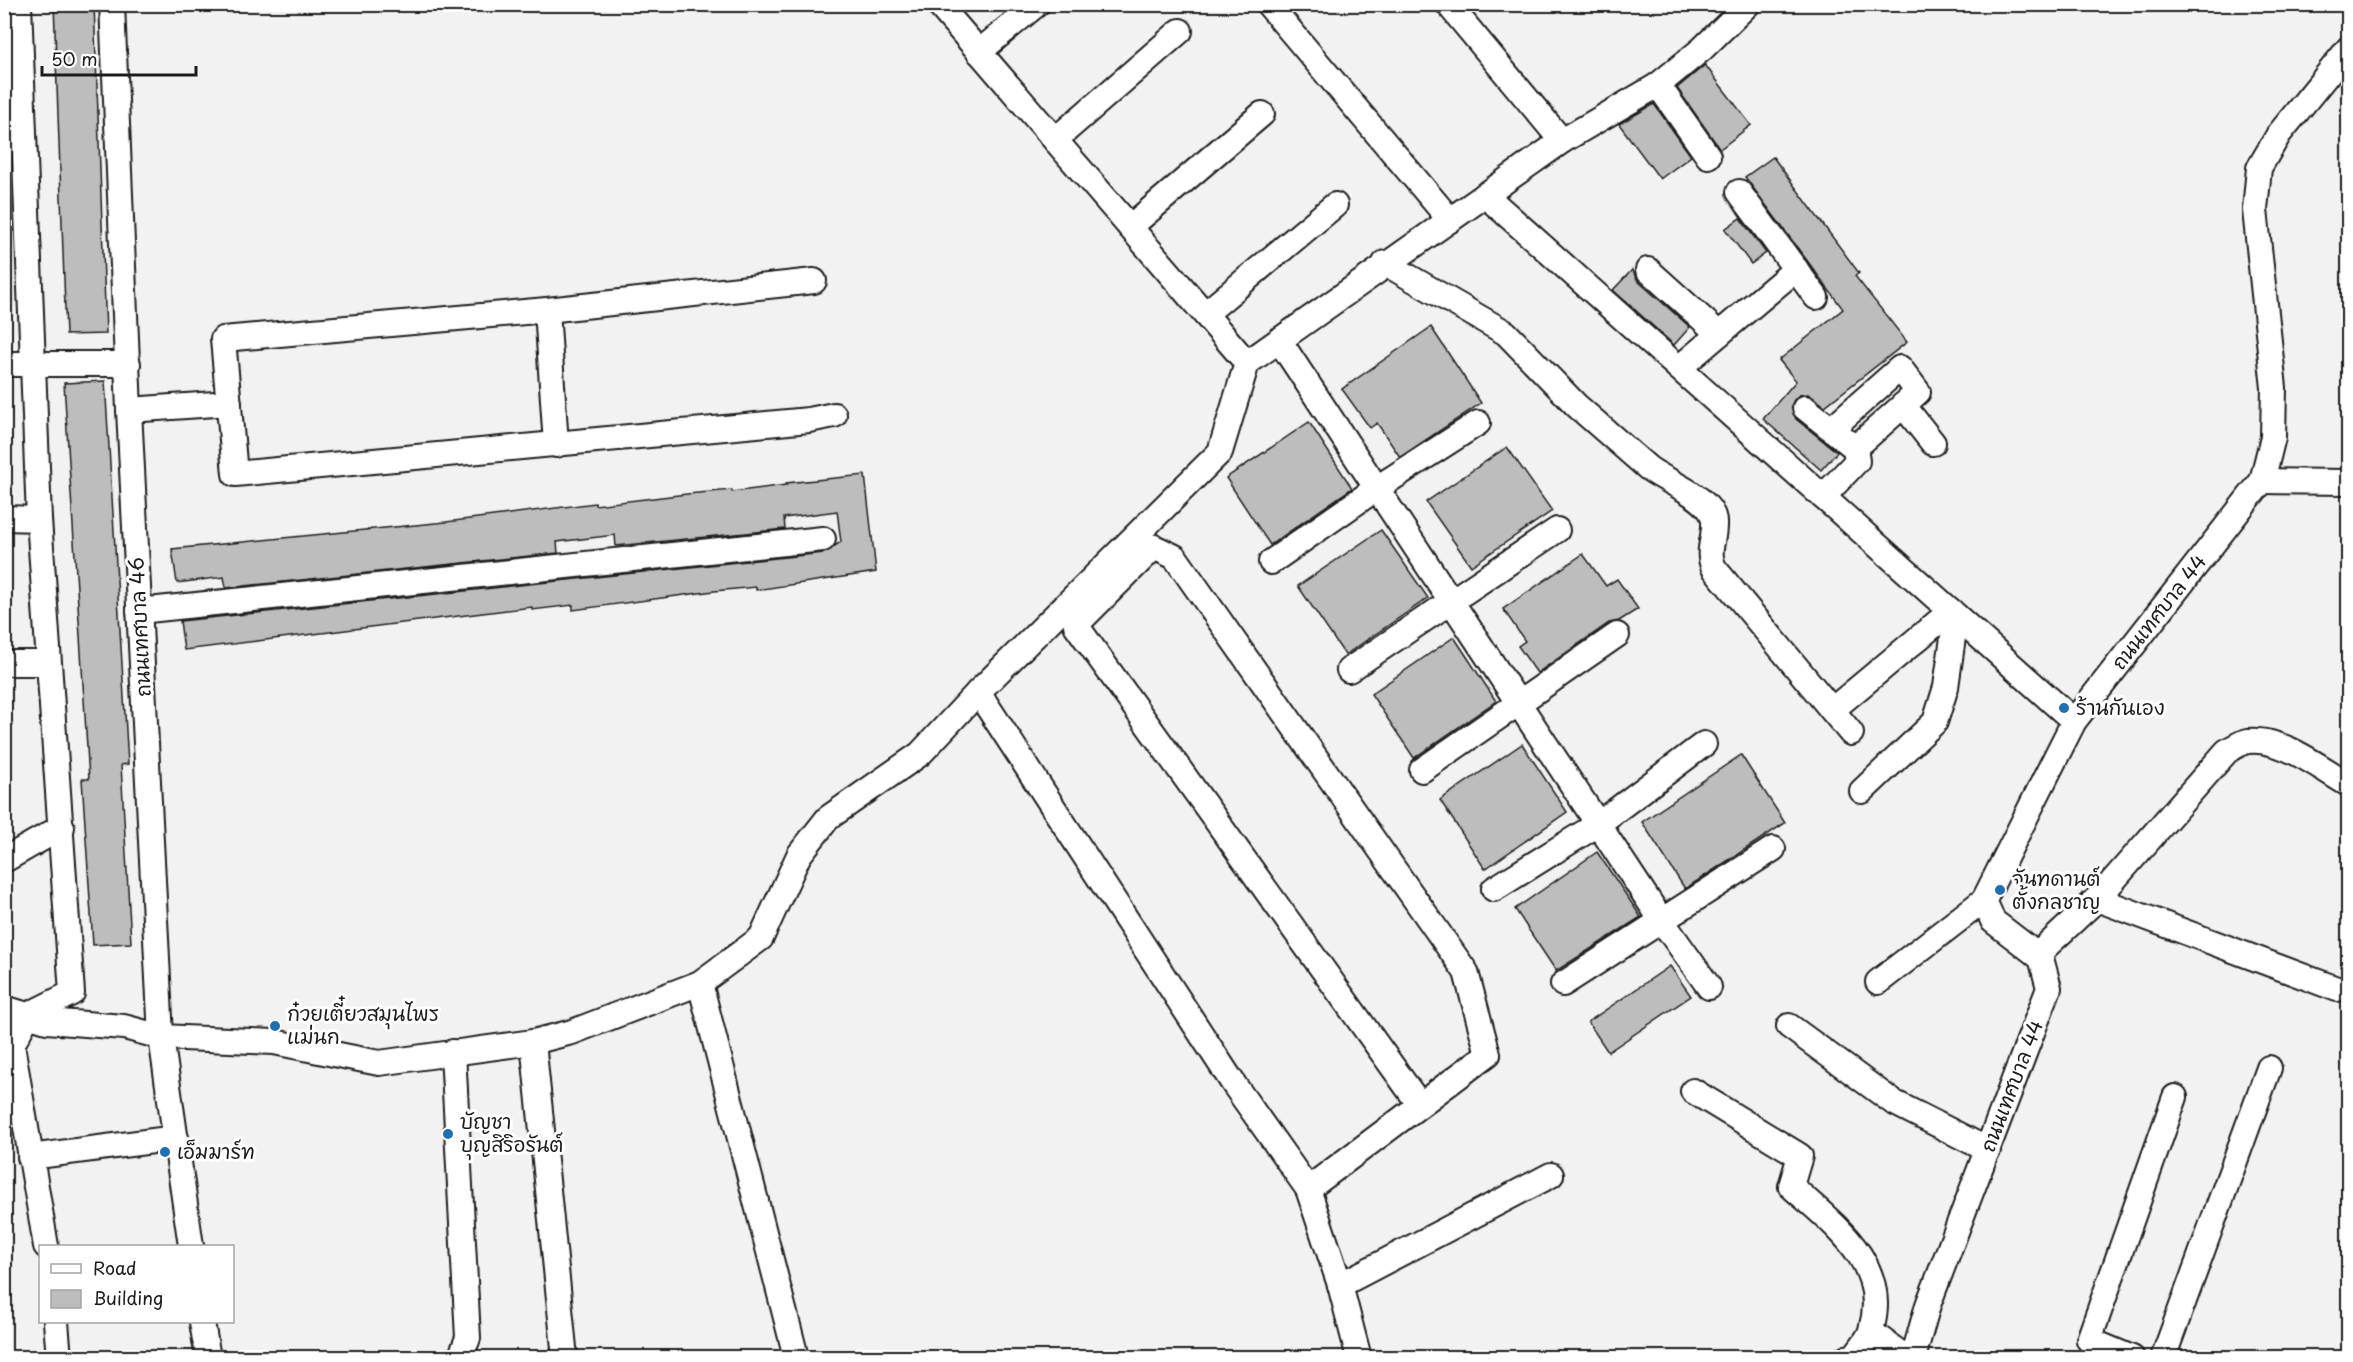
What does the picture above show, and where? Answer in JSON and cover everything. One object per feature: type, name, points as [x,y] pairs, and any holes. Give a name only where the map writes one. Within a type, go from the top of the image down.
[{"type":"street","name":"ถนนเทศบาล 46","points":[[112,4],[129,410],[161,1037],[192,1245]]},
{"type":"street","points":[[938,4],[1247,363]]},
{"type":"street","points":[[979,52],[1037,4]]},
{"type":"street","points":[[1268,4],[1450,220]]},
{"type":"street","points":[[1448,4],[1562,141]]},
{"type":"street","points":[[4,1008],[47,1021],[124,1027],[161,1037],[274,1042],[379,1063],[533,1042],[572,1032],[700,983],[761,938],[799,855],[828,818],[920,754],[978,692],[1220,452],[1247,363],[1562,141],[1658,85],[1702,49],[1748,4]]},
{"type":"street","points":[[14,12],[16,240],[32,365],[48,663],[62,827],[72,993],[28,1015],[12,1045],[46,1245]]},
{"type":"street","points":[[1054,140],[1180,31]]},
{"type":"street","name":"ถนนเทศบาล 44","points":[[1984,900],[2074,721],[2262,481],[2273,437],[2274,388],[2255,210],[2259,168],[2279,134],[2349,49]]},
{"type":"street","points":[[1658,85],[1708,156]]},
{"type":"street","points":[[1130,227],[1262,114]]},
{"type":"street","points":[[1739,192],[1816,297]]},
{"type":"street","points":[[1485,195],[2074,721]]},
{"type":"street","points":[[1205,314],[1335,205]]},
{"type":"street","points":[[1385,264],[1506,333],[1577,406],[1648,468],[1701,500],[1712,510],[1714,522],[1709,557],[1714,568],[1851,733]]},
{"type":"street","points":[[1679,368],[1796,269]]},
{"type":"street","points":[[1648,270],[1719,334]]},
{"type":"street","points":[[814,281],[224,339],[235,474],[556,445],[809,420],[834,415]]},
{"type":"street","points":[[547,309],[556,445]]},
{"type":"street","points":[[1279,340],[1662,921],[1709,987]]},
{"type":"street","points":[[4,364],[128,364]]},
{"type":"street","points":[[1830,429],[1900,368],[1918,392],[1855,448]]},
{"type":"street","points":[[129,410],[229,403]]},
{"type":"street","points":[[1903,405],[1933,443]]},
{"type":"street","points":[[1805,408],[1855,448],[1857,461],[1823,497]]},
{"type":"street","points":[[1271,562],[1377,488],[1478,423]]},
{"type":"street","points":[[2262,481],[2349,482]]},
{"type":"street","points":[[4,518],[39,519]]},
{"type":"street","points":[[1349,670],[1557,530]]},
{"type":"street","points":[[139,611],[823,539]]},
{"type":"street","points":[[1308,1189],[1420,1105],[1488,1054],[1466,972],[1175,557],[1154,547],[1076,625],[1420,1105]]},
{"type":"street","points":[[1832,710],[1954,614]]},
{"type":"street","points":[[1862,791],[1935,722],[1946,687],[1954,614]]},
{"type":"street","points":[[1422,770],[1617,635]]},
{"type":"street","points":[[4,663],[48,663]]},
{"type":"street","points":[[978,692],[1235,1086],[1308,1189],[1340,1285],[1359,1358]]},
{"type":"street","points":[[1878,982],[1984,900],[1993,921],[2037,955],[2097,899],[2226,751],[2245,742],[2261,741],[2284,748],[2349,784]]},
{"type":"street","points":[[1494,889],[1598,824],[1704,744]]},
{"type":"street","points":[[4,858],[62,827]]},
{"type":"street","points":[[1563,984],[1773,849]]},
{"type":"street","points":[[2097,899],[2337,989]]},
{"type":"street","name":"ถนนเทศบาล 44","points":[[1913,1358],[1928,1305],[2049,988],[2041,958],[2037,955]]},
{"type":"street","points":[[700,983],[794,1349]]},
{"type":"street","points":[[1789,1026],[1893,1102],[1988,1150]]},
{"type":"street","points":[[533,1042],[565,1358]]},
{"type":"street","points":[[453,1052],[468,1338],[460,1358]]},
{"type":"street","points":[[2163,1358],[2269,1068]]},
{"type":"street","points":[[1693,1091],[1800,1156],[1791,1186],[1852,1241],[1870,1272],[1875,1311],[1871,1332],[1854,1357],[1846,1358]]},
{"type":"street","points":[[2132,1358],[2089,1340],[2175,1097]]},
{"type":"street","points":[[30,1157],[176,1137]]},
{"type":"street","points":[[1340,1285],[1551,1174]]},
{"type":"street","points":[[56,1323],[59,1358]]},
{"type":"street","points":[[202,1323],[208,1358]]},
{"type":"street","points":[[1871,1332],[1906,1358]]},
{"type":"building","points":[[54,4],[94,4],[106,334],[66,335]]},
{"type":"building","points":[[1705,65],[1751,125],[1720,149],[1677,88]]},
{"type":"building","points":[[1654,104],[1691,156],[1660,179],[1619,124]]},
{"type":"building","points":[[1773,157],[1859,273],[1855,276],[1907,342],[1825,406],[1808,394],[1799,395],[1794,400],[1791,406],[1796,419],[1837,452],[1821,470],[1763,419],[1796,381],[1779,360],[1843,309],[1745,177]]},
{"type":"building","points":[[1740,218],[1766,253],[1751,264],[1725,229]]},
{"type":"building","points":[[1632,270],[1638,281],[1690,327],[1674,345],[1613,290]]},
{"type":"building","points":[[1431,327],[1481,403],[1400,457],[1377,423],[1370,428],[1342,389]]},
{"type":"building","points":[[105,381],[128,764],[121,765],[131,943],[93,945],[82,779],[89,779],[64,383]]},
{"type":"building","points":[[1309,422],[1352,488],[1270,545],[1226,478]]},
{"type":"building","points":[[1507,447],[1552,511],[1471,566],[1426,502]]},
{"type":"building","points":[[865,475],[876,572],[756,590],[756,587],[714,591],[573,610],[573,605],[532,610],[532,607],[184,650],[180,621],[824,553],[841,542],[837,511],[784,518],[785,529],[616,546],[615,535],[557,542],[558,553],[226,588],[224,577],[177,583],[172,549],[446,522],[595,503],[595,505],[732,490],[732,492],[787,485],[786,483]]},
{"type":"building","points":[[1381,530],[1428,598],[1345,655],[1298,586]]},
{"type":"building","points":[[1583,554],[1606,586],[1617,579],[1638,609],[1619,621],[1609,623],[1537,673],[1518,646],[1525,641],[1503,609]]},
{"type":"building","points":[[1454,637],[1496,701],[1414,758],[1371,694]]},
{"type":"building","points":[[1522,744],[1567,812],[1485,869],[1440,800]]},
{"type":"building","points":[[1741,755],[1785,823],[1685,889],[1642,822]]},
{"type":"building","points":[[1597,852],[1641,917],[1556,971],[1515,909]]},
{"type":"building","points":[[1670,966],[1691,996],[1608,1052],[1588,1022]]},
{"type":"place","name":"ร้านกันเอง","points":[[2064,708]]},
{"type":"place","name":"จันทดานต์ ตั้งกลชาญ","points":[[2000,890]]},
{"type":"place","name":"ก๋วยเตี๋ยวสมุนไพร แม่นก","points":[[275,1026]]},
{"type":"place","name":"บัญชา บุญสิริอรันต์","points":[[448,1134]]},
{"type":"place","name":"เอ็มมาร์ท","points":[[165,1152]]}]
